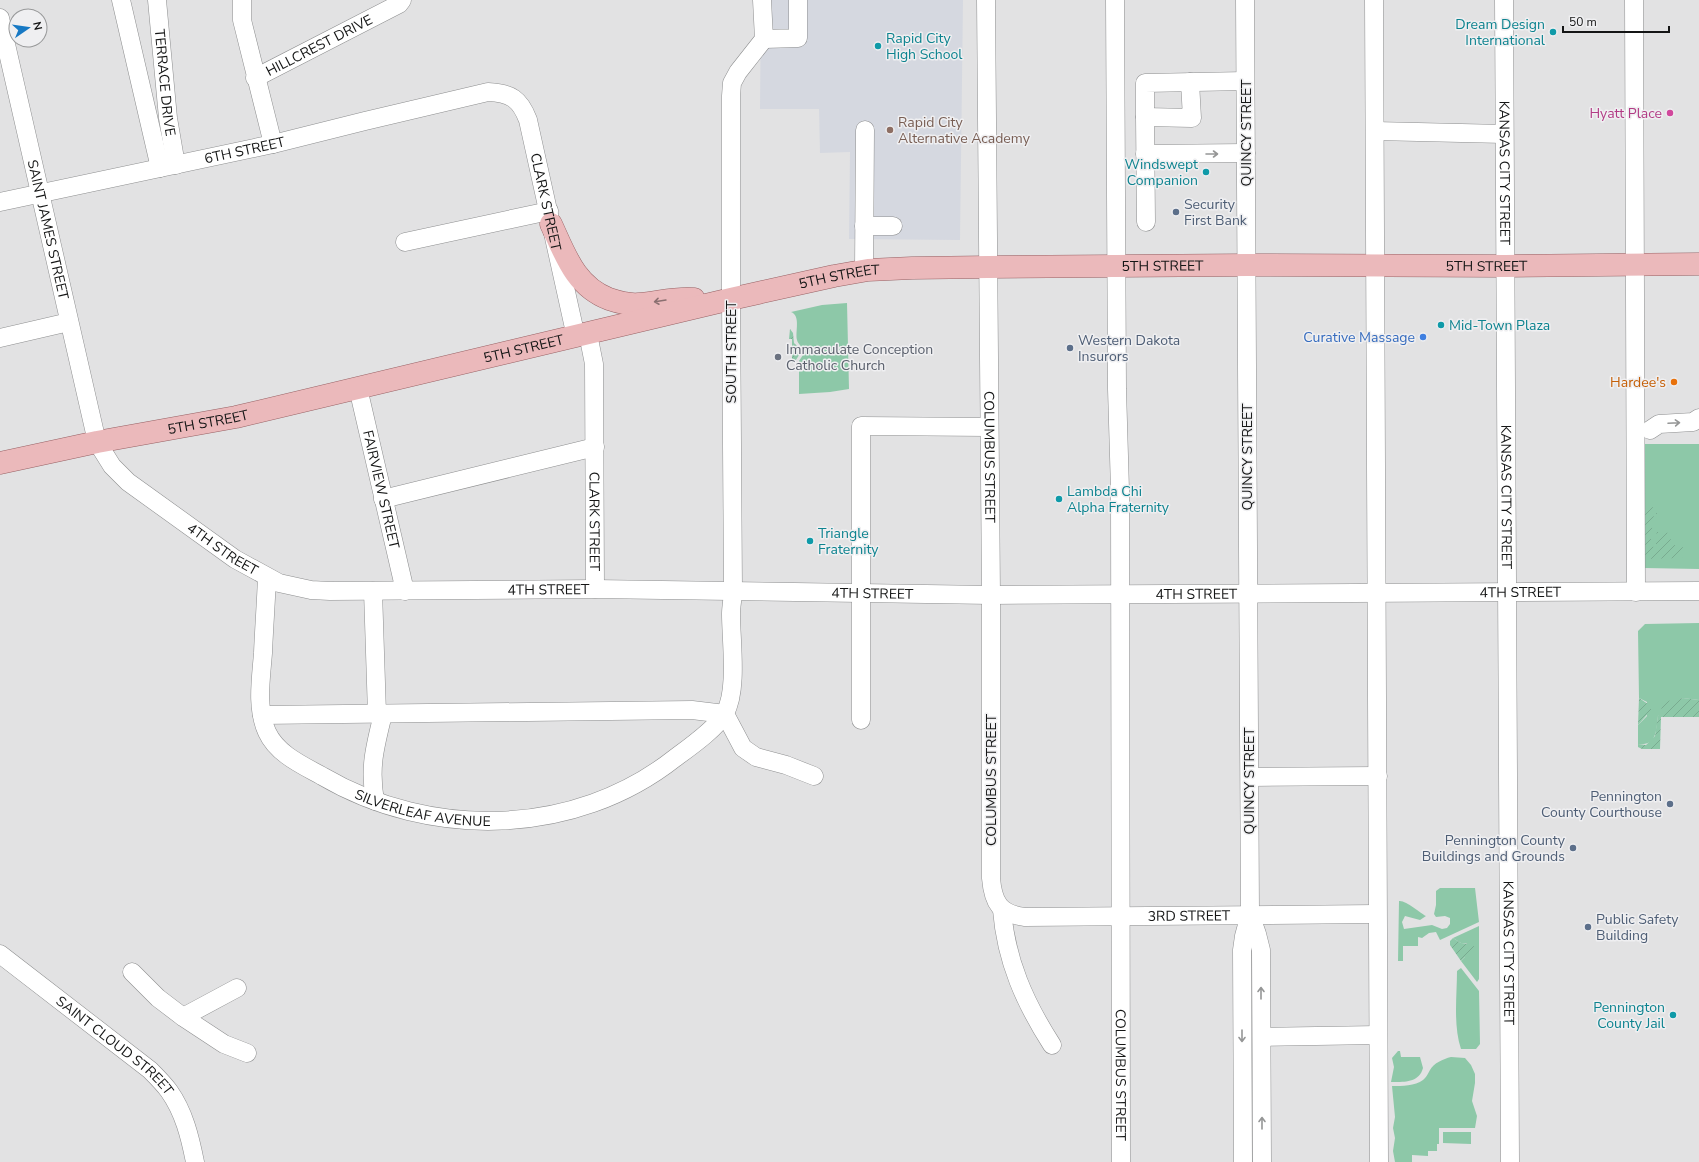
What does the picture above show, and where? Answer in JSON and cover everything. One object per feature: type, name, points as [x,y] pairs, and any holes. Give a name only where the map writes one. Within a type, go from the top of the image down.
[{"type":"main road","points":[[550,217],[569,264],[579,278],[590,289],[604,297],[618,302],[638,304],[679,298],[693,298],[721,302]]},
{"type":"main road","name":"5TH STREET","points":[[0,463],[97,442],[210,422],[721,302],[864,271],[900,268],[988,267],[1699,264]]},
{"type":"street","points":[[121,0],[168,167]]},
{"type":"street","name":"TERRACE DRIVE","points":[[157,0],[169,125],[168,167]]},
{"type":"street","name":"HILLCREST DRIVE","points":[[242,0],[242,20],[255,78],[273,144]]},
{"type":"street","name":"HILLCREST DRIVE","points":[[255,78],[398,4],[402,0]]},
{"type":"street","points":[[762,0],[764,39],[798,38],[798,0]]},
{"type":"street","name":"COLUMBUS STREET","points":[[986,0],[991,595],[991,878],[995,898],[1002,910],[1005,938],[1016,978],[1026,1001],[1052,1045]]},
{"type":"street","name":"COLUMBUS STREET","points":[[1115,0],[1118,266],[1117,389],[1120,490],[1119,593],[1122,1162]]},
{"type":"street","name":"QUINCY STREET","points":[[1243,1162],[1242,950],[1250,914],[1245,0]]},
{"type":"street","points":[[1374,0],[1378,592],[1377,914],[1379,1162]]},
{"type":"street","name":"KANSAS CITY STREET","points":[[1504,0],[1510,1162]]},
{"type":"street","points":[[1634,0],[1636,592]]},
{"type":"street","name":"SAINT JAMES STREET","points":[[0,18],[97,442]]},
{"type":"street","name":"SOUTH STREET","points":[[725,714],[730,701],[732,684],[731,612],[734,590],[721,302],[732,83],[738,72],[764,39]]},
{"type":"street","points":[[1146,222],[1145,83],[1245,81]]},
{"type":"street","points":[[1145,117],[1192,118],[1190,82]]},
{"type":"street","name":"6TH STREET","points":[[0,202],[273,144],[488,92]]},
{"type":"street","name":"CLARK STREET","points":[[488,92],[506,94],[517,101],[524,109],[528,120],[550,217],[582,335],[594,364],[595,589]]},
{"type":"street","points":[[864,271],[865,130]]},
{"type":"street","points":[[1375,131],[1504,134]]},
{"type":"street","points":[[1145,154],[1246,154]]},
{"type":"street","points":[[404,242],[550,217]]},
{"type":"street","points":[[864,226],[893,226]]},
{"type":"street","points":[[0,338],[69,322]]},
{"type":"street","name":"FAIRVIEW STREET","points":[[358,388],[405,591]]},
{"type":"street","points":[[1650,430],[1659,424],[1693,422],[1699,418]]},
{"type":"street","points":[[861,720],[861,426],[989,427]]},
{"type":"street","name":"4TH STREET","points":[[97,442],[112,466],[128,482],[235,559],[279,583],[311,590],[734,590],[991,595],[1119,593],[1699,591]]},
{"type":"street","points":[[383,498],[595,447]]},
{"type":"street","name":"SILVERLEAF AVENUE","points":[[267,577],[261,691],[262,715],[268,734],[277,746],[291,758],[332,782],[401,811],[435,818],[518,821],[554,815],[585,806],[637,783],[669,763],[703,737],[725,714]]},
{"type":"street","points":[[373,591],[380,714],[373,756],[371,781],[375,801]]},
{"type":"street","points":[[262,715],[692,710],[725,714],[743,748],[756,757],[786,765],[814,776]]},
{"type":"street","points":[[1250,777],[1378,776]]},
{"type":"street","name":"3RD STREET","points":[[1002,910],[1010,914],[1025,917],[1377,914]]},
{"type":"street","name":"QUINCY STREET","points":[[1250,914],[1261,950],[1262,1162]]},
{"type":"street","name":"SAINT CLOUD STREET","points":[[0,954],[150,1070],[169,1091],[182,1114],[191,1141],[195,1162]]},
{"type":"street","points":[[132,972],[158,998],[183,1017],[224,1044],[247,1053]]},
{"type":"street","points":[[183,1017],[237,988]]},
{"type":"street","points":[[1262,1037],[1378,1035]]},
{"type":"shaded area","name":"Rapid City Alternative Academy","points":[[761,0],[963,0],[960,240],[849,239],[850,152],[820,153],[819,109],[760,109]]},
{"type":"green space","points":[[847,303],[849,389],[799,394],[799,361],[804,351],[797,340],[796,317],[791,312],[822,305]]},
{"type":"green space","points":[[790,329],[793,333],[794,343],[801,350],[795,350],[797,354],[801,352],[794,363],[792,363],[792,339],[789,339]]},
{"type":"green space","points":[[1644,444],[1699,444],[1699,569],[1644,568]]},
{"type":"green space","points":[[1655,507],[1657,514],[1654,514],[1651,546],[1657,548],[1655,539],[1657,532],[1667,532],[1672,542],[1678,549],[1683,547],[1682,558],[1644,559],[1644,508]]},
{"type":"green space","points":[[1699,623],[1699,700],[1682,698],[1658,716],[1656,732],[1652,740],[1649,743],[1638,744],[1638,725],[1647,716],[1647,702],[1639,698],[1638,631],[1645,624]]},
{"type":"green space","points":[[1639,698],[1651,706],[1651,710],[1638,725]]},
{"type":"green space","points":[[1683,698],[1699,700],[1699,717],[1661,717],[1660,749],[1642,749],[1638,747],[1638,744],[1646,745],[1655,736],[1658,716],[1664,703]]},
{"type":"green space","points":[[1440,888],[1475,888],[1479,922],[1440,940],[1436,932],[1429,933],[1422,938],[1418,937],[1418,946],[1403,946],[1403,961],[1398,961],[1399,901],[1402,901],[1426,916],[1420,920],[1405,916],[1402,922],[1404,929],[1432,925],[1442,929],[1447,928],[1450,924],[1450,918],[1445,916],[1436,917],[1434,914],[1436,905],[1436,891]]},
{"type":"green space","points":[[1479,926],[1479,979],[1477,982],[1461,961],[1465,957],[1467,943],[1461,943],[1453,938]]},
{"type":"green space","points":[[1453,938],[1461,943],[1472,944],[1475,948],[1474,953],[1465,957],[1461,961],[1450,945],[1450,941]]},
{"type":"green space","points":[[1461,968],[1479,991],[1480,1044],[1476,1049],[1461,1049],[1457,1030],[1457,971]]},
{"type":"green space","points":[[1398,1051],[1400,1051],[1401,1057],[1420,1057],[1423,1068],[1418,1077],[1406,1082],[1391,1082],[1394,1067],[1392,1058]]},
{"type":"green space","points":[[1451,1057],[1465,1058],[1471,1065],[1475,1074],[1472,1101],[1477,1116],[1475,1128],[1439,1128],[1439,1144],[1437,1144],[1437,1151],[1428,1151],[1428,1156],[1412,1155],[1412,1162],[1395,1162],[1393,1151],[1395,1138],[1393,1128],[1395,1117],[1392,1086],[1408,1085],[1420,1082],[1426,1078],[1436,1063]]},
{"type":"green space","points":[[1443,1132],[1471,1132],[1471,1144],[1443,1143]]},
{"type":"place","name":"Dream Design International","points":[[1553,32]]},
{"type":"place","name":"Rapid City High School","points":[[878,46]]},
{"type":"place","name":"Hyatt Place","points":[[1670,113]]},
{"type":"place","name":"Rapid City Alternative Academy","points":[[890,130]]},
{"type":"place","name":"Windswept Companion","points":[[1206,172]]},
{"type":"place","name":"Security First Bank","points":[[1176,212]]},
{"type":"place","name":"Mid-Town Plaza","points":[[1441,325]]},
{"type":"place","name":"Curative Massage","points":[[1423,337]]},
{"type":"place","name":"Western Dakota Insurors","points":[[1070,348]]},
{"type":"place","name":"Immaculate Conception Catholic Church","points":[[778,357]]},
{"type":"place","name":"Hardee's","points":[[1674,382]]},
{"type":"place","name":"Lambda Chi Alpha Fraternity","points":[[1059,499]]},
{"type":"place","name":"Triangle Fraternity","points":[[810,541]]},
{"type":"place","name":"Pennington County Courthouse","points":[[1670,804]]},
{"type":"place","name":"Pennington County Buildings and Grounds","points":[[1573,848]]},
{"type":"place","name":"Public Safety Building","points":[[1588,927]]},
{"type":"place","name":"Pennington County Jail","points":[[1673,1015]]}]
